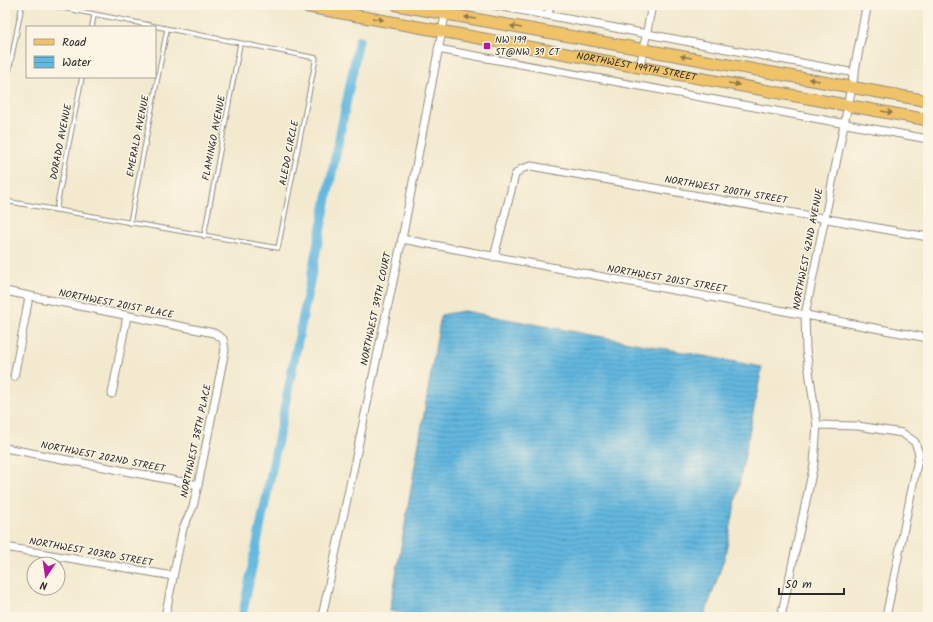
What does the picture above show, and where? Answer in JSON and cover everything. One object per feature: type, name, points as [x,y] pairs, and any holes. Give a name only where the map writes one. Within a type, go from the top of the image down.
[{"type":"main road","name":"NORTHWEST 199TH STREET","points":[[298,5],[928,120]]},
{"type":"main road","name":"NORTHWEST 199TH STREET","points":[[397,5],[446,10],[644,49],[928,101]]},
{"type":"street","points":[[493,5],[855,73]]},
{"type":"street","points":[[548,15],[550,5]]},
{"type":"street","points":[[640,67],[652,5]]},
{"type":"street","name":"NORTHWEST 42ND AVENUE","points":[[781,617],[814,464],[817,425],[806,350],[805,315],[824,218],[845,124],[867,5]]},
{"type":"street","name":"NORTHWEST 39TH COURT","points":[[322,617],[402,239],[446,10]]},
{"type":"street","points":[[438,50],[928,139]]},
{"type":"street","name":"NORTHWEST 200TH STREET","points":[[494,257],[515,175],[521,169],[531,166],[928,237]]},
{"type":"street","name":"NORTHWEST 201ST STREET","points":[[402,239],[928,338]]},
{"type":"street","name":"NORTHWEST 201ST PLACE","points":[[5,291],[214,333],[223,339]]},
{"type":"street","points":[[14,377],[29,297]]},
{"type":"street","points":[[112,394],[128,316]]},
{"type":"street","name":"NORTHWEST 38TH PLACE","points":[[165,617],[182,528],[193,507],[198,485],[225,350],[223,339]]},
{"type":"street","points":[[817,425],[858,426],[902,433],[915,442],[919,454],[886,617]]},
{"type":"street","name":"NORTHWEST 202ND STREET","points":[[5,448],[198,485]]},
{"type":"street","name":"NORTHWEST 203RD STREET","points":[[5,547],[173,576]]},
{"type":"lane","points":[[5,91],[22,5]]},
{"type":"lane","name":"ALEDO CIRCLE","points":[[48,5],[151,26]]},
{"type":"lane","points":[[92,26],[94,15]]},
{"type":"lane","name":"ALEDO CIRCLE","points":[[5,201],[278,248],[316,58],[156,27]]},
{"type":"lane","name":"EMERALD AVENUE","points":[[130,223],[167,29]]},
{"type":"lane","name":"FLAMINGO AVENUE","points":[[204,236],[240,44]]},
{"type":"lane","name":"DORADO AVENUE","points":[[56,210],[82,78]]},
{"type":"water","points":[[464,311],[762,367],[725,556],[704,617],[421,617],[390,611],[441,315]]},
{"type":"waterway","points":[[242,617],[359,40]]},
{"type":"place","name":"NW 199 ST@NW 39 CT","points":[[487,46]]}]
